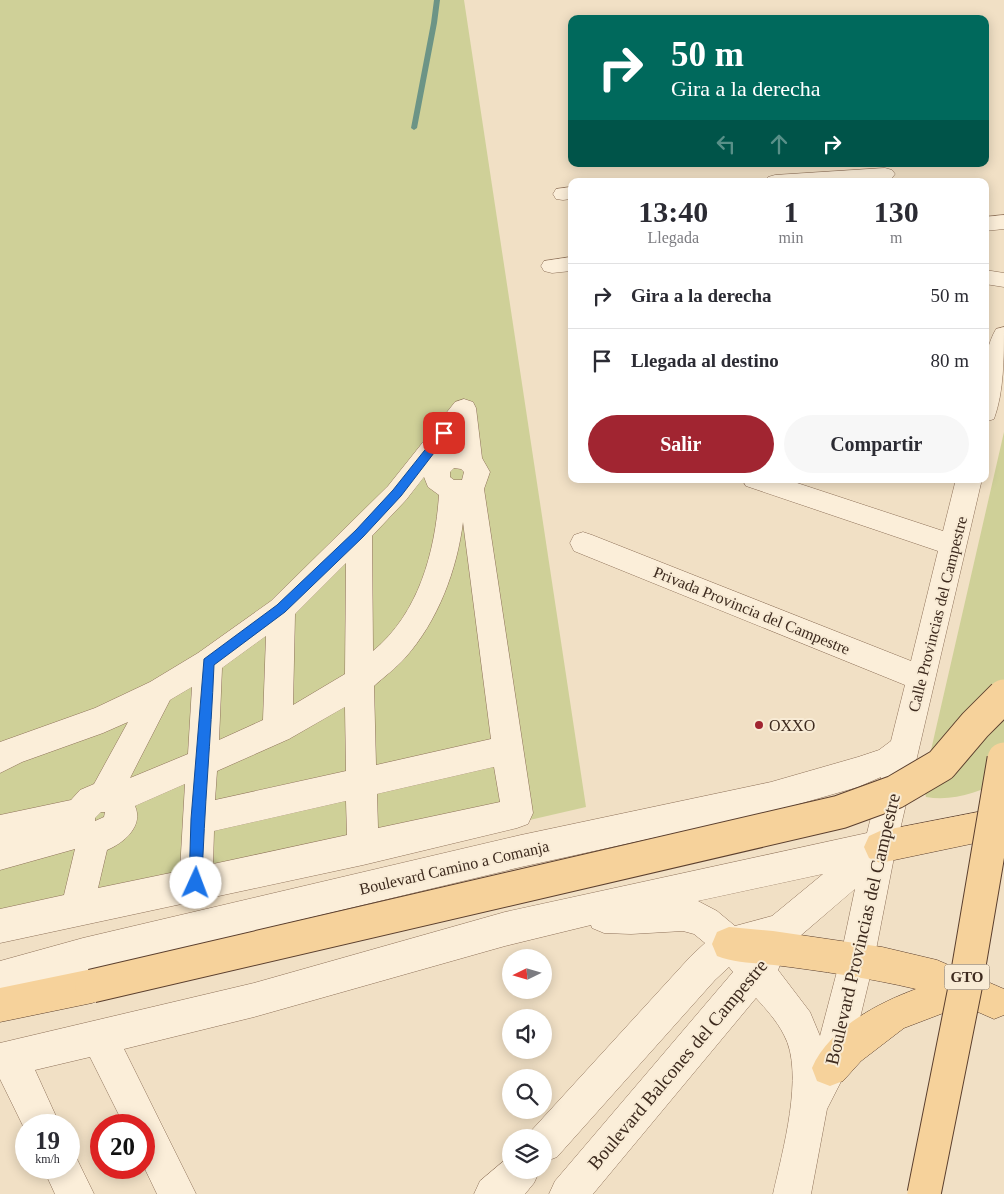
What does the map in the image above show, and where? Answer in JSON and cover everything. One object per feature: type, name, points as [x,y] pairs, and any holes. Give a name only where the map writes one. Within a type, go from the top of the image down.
[{"type":"main road","points":[[0,1005],[92,986],[840,812],[895,792],[941,765],[975,725],[1004,696]]},
{"type":"main road","name":"GTO","points":[[924,1194],[966,983],[1004,759]]},
{"type":"main road","points":[[880,847],[1004,822]]},
{"type":"main road","points":[[770,950],[857,960],[937,976],[999,1003]]},
{"type":"main road","points":[[830,1068],[848,1048],[893,1014],[919,1003],[946,995],[977,998],[999,1003]]},
{"type":"street","points":[[834,178],[885,174]]},
{"type":"street","points":[[989,224],[1004,222]]},
{"type":"street","points":[[989,278],[1004,280]]},
{"type":"street","points":[[989,397],[1004,335]]},
{"type":"street","points":[[0,759],[12,751],[103,719],[160,691],[208,662],[281,608],[359,533],[451,479]]},
{"type":"street","points":[[202,771],[320,707],[359,689],[380,685],[432,628],[457,559],[463,531],[451,479]]},
{"type":"street","points":[[0,926],[363,849],[518,813],[507,750],[451,479]]},
{"type":"street","points":[[767,483],[954,545]]},
{"type":"street","name":"Calle Provincias del Campestre","points":[[905,748],[968,483]]},
{"type":"street","points":[[359,533],[359,689],[363,849]]},
{"type":"street","name":"Privada Provincia del Campestre","points":[[582,543],[921,678]]},
{"type":"street","points":[[278,729],[281,608]]},
{"type":"street","points":[[196,883],[208,662]]},
{"type":"street","points":[[0,854],[100,816],[202,771],[281,744],[359,689]]},
{"type":"street","points":[[77,909],[100,816],[160,691]]},
{"type":"street","name":"Boulevard Provincias del Campestre","points":[[792,1194],[810,1104],[830,1068],[857,960],[880,847],[905,748]]},
{"type":"street","name":"Boulevard Camino a Comanja","points":[[0,978],[83,955],[512,854],[771,797],[858,772],[889,760],[905,748]]},
{"type":"street","points":[[198,819],[362,784],[507,750]]},
{"type":"street","points":[[0,831],[100,816]]},
{"type":"street","points":[[36,1114],[5,1060],[254,1000],[505,929],[818,859],[880,847]]},
{"type":"street","name":"Boulevard Balcones del Campestre","points":[[568,1194],[770,950],[880,847]]},
{"type":"street","points":[[563,915],[646,917],[671,913],[697,917],[716,929],[729,944],[770,950],[810,1062],[810,1104]]},
{"type":"street","name":"Boulevard Balcones del Campestre","points":[[552,1135],[703,968],[729,944],[770,950]]},
{"type":"street","points":[[99,1037],[137,1114]]},
{"type":"street","points":[[155,1150],[177,1194]]},
{"type":"street","points":[[68,1179],[75,1194]]},
{"type":"street","points":[[493,1194],[513,1179]]},
{"type":"green space","points":[[0,0],[464,0],[586,807],[0,942]]},
{"type":"green space","points":[[1004,432],[1004,781],[976,792],[956,797],[926,797],[923,785]]},
{"type":"waterway","points":[[414,128],[437,0]]},
{"type":"place","name":"OXXO","points":[[759,725]]},
{"type":"route","points":[[196,883],[200,781],[203,762],[208,662],[281,608],[359,533],[397,493],[444,433]]}]
